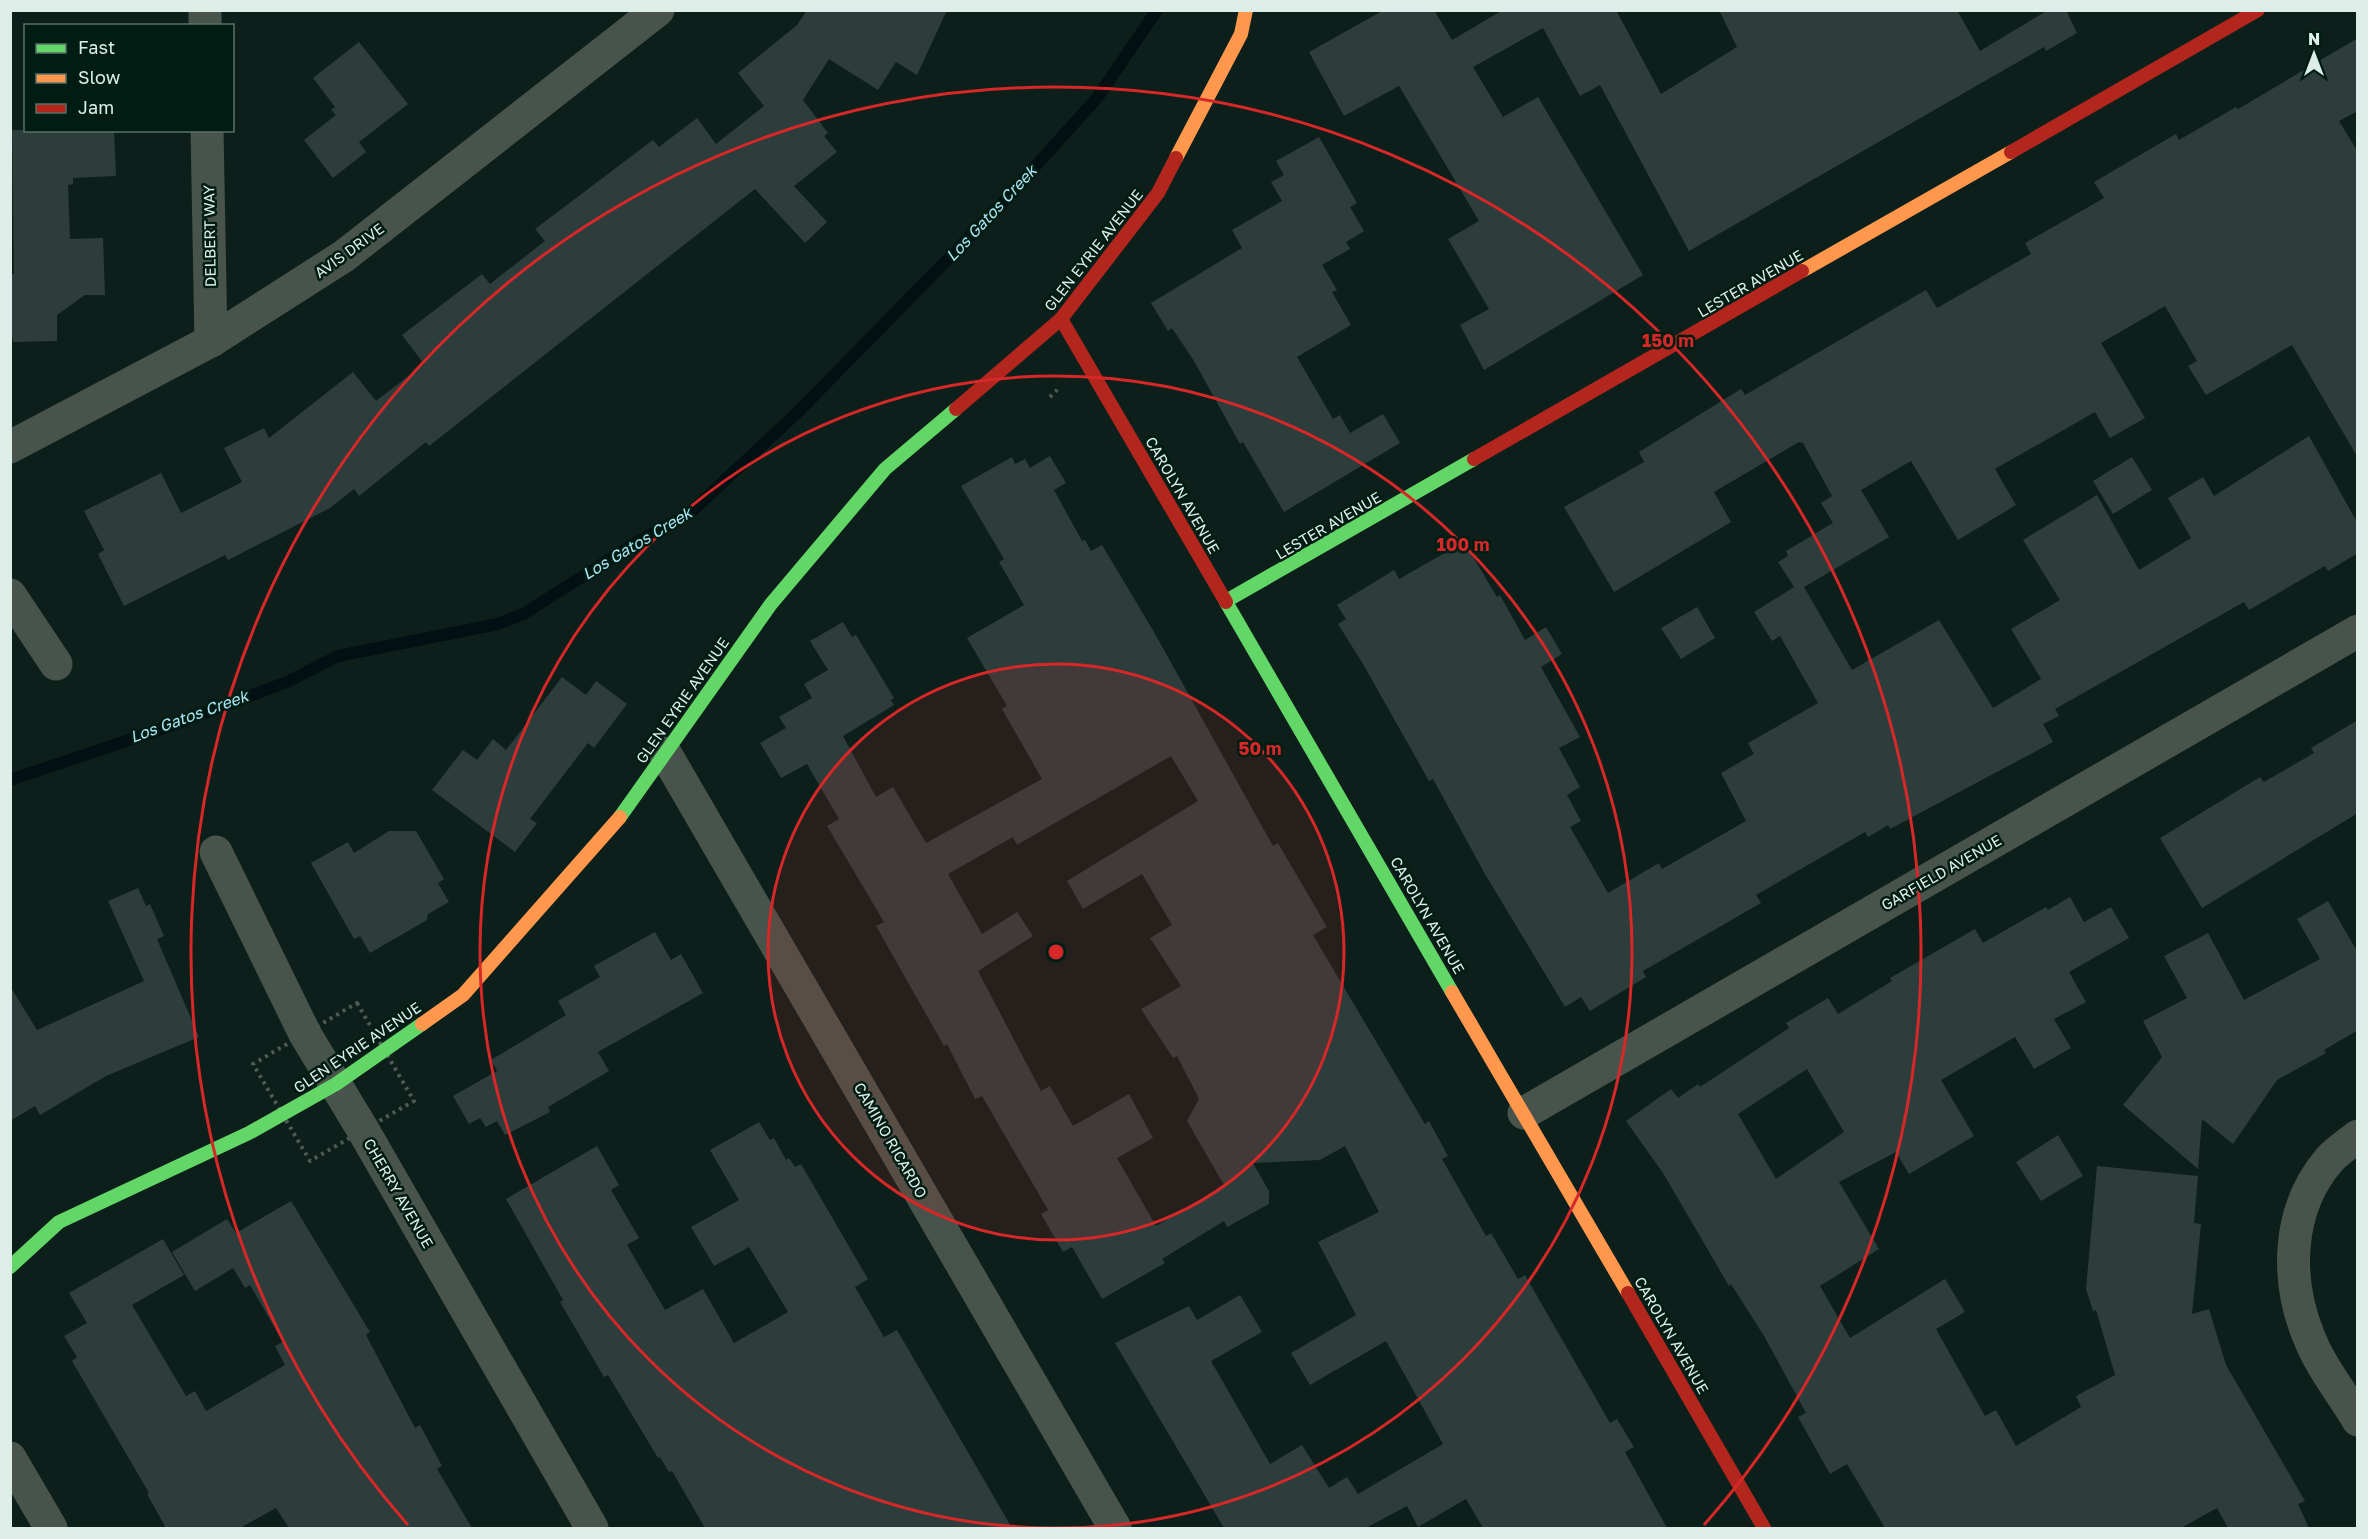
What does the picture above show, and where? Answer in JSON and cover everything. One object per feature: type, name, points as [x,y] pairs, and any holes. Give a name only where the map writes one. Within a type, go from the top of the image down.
[{"type":"street","name":"AVIS DRIVE","points":[[10,447],[211,342],[344,256],[658,10]]},
{"type":"street","name":"GLEN EYRIE AVENUE","points":[[10,1267],[59,1222],[249,1133],[336,1084],[464,995],[621,816],[771,604],[885,469],[1061,319],[1158,193],[1241,34],[1245,10]]},
{"type":"street","name":"LESTER AVENUE","points":[[1226,601],[2258,10]]},
{"type":"street","name":"DELBERT WAY","points":[[207,132],[211,342]]},
{"type":"street","name":"CAROLYN AVENUE","points":[[1061,319],[1764,1528]]},
{"type":"street","points":[[10,595],[56,664]]},
{"type":"street","name":"GARFIELD AVENUE","points":[[1524,1113],[2358,631]]},
{"type":"street","name":"CAMINO RICARDO","points":[[665,753],[1115,1528]]},
{"type":"street","name":"CHERRY AVENUE","points":[[216,852],[305,1034],[592,1528]]},
{"type":"street","points":[[2358,1136],[2330,1160],[2303,1201],[2292,1249],[2295,1293],[2309,1338],[2358,1420]]},
{"type":"street","points":[[10,1458],[51,1528]]},
{"type":"building","points":[[807,10],[947,10],[917,75],[896,62],[878,90],[829,59],[803,100],[828,133],[824,136],[837,152],[794,186],[827,222],[805,243],[755,189],[429,446],[426,442],[359,496],[354,489],[330,508],[228,560],[225,555],[124,606],[98,554],[104,550],[84,511],[161,473],[181,513],[242,482],[224,448],[264,428],[269,438],[353,372],[376,401],[424,364],[402,335],[482,274],[490,284],[545,241],[535,229],[653,140],[659,147],[697,118],[716,144],[764,106],[738,73],[797,25]]},
{"type":"building","points":[[1384,10],[1434,10],[1452,40],[1503,10],[1616,10],[1661,94],[1737,47],[1719,10],[1957,10],[1980,51],[2048,10],[2066,10],[2077,33],[2046,51],[2044,47],[1689,251],[1600,85],[1580,96],[1543,28],[1473,67],[1503,117],[1538,97],[1643,275],[1484,370],[1460,325],[1489,309],[1448,239],[1479,221],[1399,86],[1344,116],[1309,52]]},
{"type":"building","points":[[2358,38],[2358,111],[2339,121],[2358,152],[2358,458],[2292,345],[2206,395],[2188,366],[2197,361],[2165,306],[2101,343],[2145,418],[2110,438],[2095,412],[1995,469],[2016,505],[1958,540],[1911,461],[1861,490],[1889,537],[1804,587],[1852,670],[1939,620],[1993,708],[2041,679],[2011,629],[2060,600],[2023,540],[2097,495],[2139,570],[2191,538],[2168,498],[2203,477],[2214,496],[2309,436],[2358,524],[2358,553],[2328,571],[2325,566],[2249,610],[2244,602],[2055,709],[2059,716],[2043,724],[2053,742],[1890,829],[1888,825],[1868,837],[1865,832],[1756,895],[1761,903],[1643,971],[1646,977],[1590,1011],[1581,997],[1565,1007],[1485,874],[1433,779],[1429,781],[1338,624],[1346,619],[1337,605],[1394,570],[1399,579],[1464,542],[1497,597],[1500,595],[1525,640],[1546,627],[1562,654],[1541,667],[1580,737],[1559,748],[1580,787],[1567,795],[1581,821],[1570,827],[1608,893],[1659,863],[1662,869],[1746,821],[1721,773],[1754,754],[1748,743],[1818,703],[1780,636],[1772,641],[1754,612],[1794,587],[1778,562],[1788,556],[1786,551],[1833,523],[1821,503],[1832,496],[1803,443],[1799,442],[1714,492],[1731,522],[1614,592],[1564,507],[1644,462],[1639,452],[1741,389],[1745,395],[1926,290],[1937,308],[2031,254],[2025,243],[2104,198],[2094,182],[2176,134],[2179,140],[2236,107],[2238,109]]},
{"type":"building","points":[[359,42],[408,104],[359,142],[366,152],[333,178],[304,140],[336,115],[331,110],[335,107],[313,78]]},
{"type":"building","points":[[12,130],[114,132],[116,176],[73,178],[73,184],[68,185],[70,239],[103,238],[105,295],[85,295],[57,315],[57,341],[13,342],[10,319],[10,274],[14,274]]},
{"type":"building","points":[[1319,137],[1357,203],[1350,207],[1364,231],[1346,242],[1350,249],[1322,265],[1337,290],[1332,292],[1351,325],[1297,357],[1333,419],[1340,415],[1350,433],[1383,414],[1400,443],[1284,512],[1243,442],[1240,444],[1194,361],[1172,328],[1168,331],[1151,303],[1242,248],[1232,230],[1282,201],[1271,182],[1284,175],[1276,161]]},
{"type":"building","points":[[1050,456],[1066,483],[1054,490],[1082,541],[1085,540],[1091,551],[1102,545],[1154,632],[1273,846],[1278,843],[1327,927],[1313,935],[1425,1124],[1429,1121],[1448,1156],[1442,1159],[1486,1236],[1491,1233],[1518,1279],[1525,1275],[1610,1423],[1617,1419],[1634,1447],[1625,1452],[1667,1528],[1483,1528],[1466,1499],[1418,1527],[1407,1506],[1366,1528],[1224,1528],[1115,1343],[1189,1306],[1197,1320],[1240,1295],[1262,1332],[1211,1361],[1270,1464],[1302,1445],[1329,1488],[1347,1477],[1358,1494],[1443,1444],[1386,1341],[1310,1385],[1291,1353],[1356,1315],[1318,1242],[1379,1212],[1345,1146],[1320,1160],[1253,1163],[1269,1191],[1269,1204],[1227,1227],[1224,1221],[1162,1259],[1165,1263],[1102,1299],[1072,1247],[1063,1252],[1041,1214],[1048,1210],[982,1096],[975,1099],[947,1044],[944,1046],[876,926],[884,922],[827,826],[839,819],[807,764],[781,778],[760,743],[786,728],[779,717],[812,698],[804,684],[828,670],[810,641],[843,622],[852,637],[856,635],[894,698],[891,700],[894,705],[843,736],[876,797],[893,787],[926,843],[1042,779],[1002,709],[1007,706],[967,638],[1024,605],[999,562],[1004,559],[961,486],[1012,457],[1015,464],[1025,459],[1030,468]],"holes":[[[1171,756],[1198,801],[1067,881],[1083,909],[1142,874],[1172,925],[1150,938],[1181,986],[1141,1009],[1173,1058],[1177,1056],[1199,1099],[1187,1121],[1224,1185],[1156,1226],[1117,1158],[1153,1138],[1129,1094],[1073,1126],[1050,1086],[1041,1091],[978,971],[1033,936],[1017,912],[982,934],[948,874],[1013,837],[1017,845]]]},
{"type":"building","points":[[2132,457],[2152,490],[2113,514],[2093,481]]},
{"type":"building","points":[[1697,607],[1715,638],[1681,659],[1661,628]]},
{"type":"building","points":[[562,677],[586,695],[596,681],[627,704],[594,748],[588,743],[530,819],[537,823],[515,852],[432,790],[463,750],[477,760],[493,739],[506,750]]},
{"type":"building","points":[[2358,720],[2358,813],[2202,908],[2160,838],[2260,777],[2264,782],[2314,753],[2311,748]]},
{"type":"building","points":[[389,831],[416,831],[444,879],[438,883],[449,902],[428,914],[427,920],[370,953],[360,936],[354,939],[311,863],[348,842],[354,853]]},
{"type":"building","points":[[138,888],[146,906],[150,904],[164,936],[157,939],[199,1037],[106,1076],[40,1115],[35,1106],[10,1121],[10,986],[37,1030],[144,981],[108,901]]},
{"type":"building","points":[[2070,897],[2084,922],[2111,907],[2129,938],[2069,972],[2086,1002],[2054,1019],[2071,1048],[2034,1069],[2015,1037],[1941,1080],[1974,1136],[1909,1174],[1896,1152],[1839,1182],[1879,1249],[1820,1286],[1850,1338],[1945,1279],[1965,1312],[1936,1329],[1985,1416],[1996,1410],[2016,1446],[2081,1407],[2076,1396],[2115,1375],[2096,1310],[2093,1311],[2086,1289],[2097,1166],[2198,1176],[2194,1223],[2201,1224],[2192,1314],[2209,1309],[2226,1365],[2305,1501],[2298,1504],[2309,1528],[2228,1528],[2217,1508],[2181,1528],[1885,1528],[1847,1464],[1830,1474],[1798,1417],[1806,1413],[1764,1336],[1731,1284],[1729,1286],[1663,1173],[1626,1121],[1671,1089],[1678,1098],[1698,1084],[1700,1087],[1789,1028],[1786,1023],[1828,998],[1838,1014],[1892,981],[1890,978],[1975,929],[1983,943],[2046,907],[2048,910]],"holes":[[[1807,1069],[1844,1132],[1776,1179],[1738,1114]]]},
{"type":"building","points":[[2328,901],[2358,953],[2358,1030],[2324,1050],[2326,1053],[2277,1080],[2233,1144],[2202,1119],[2198,1169],[2123,1105],[2162,1057],[2143,1021],[2187,998],[2164,956],[2208,933],[2244,1000],[2320,959],[2297,919]]},
{"type":"building","points":[[655,932],[671,960],[681,954],[703,993],[598,1052],[609,1071],[548,1107],[550,1112],[505,1135],[497,1121],[486,1127],[480,1118],[469,1124],[453,1096],[497,1071],[491,1060],[566,1015],[558,1001],[600,977],[594,966]]},
{"type":"building","points":[[759,1122],[770,1140],[774,1138],[786,1160],[789,1158],[795,1167],[801,1164],[868,1279],[855,1287],[884,1337],[897,1330],[1012,1528],[705,1528],[672,1471],[669,1472],[660,1457],[658,1458],[608,1375],[604,1377],[560,1302],[563,1300],[506,1199],[597,1146],[619,1185],[611,1190],[639,1238],[627,1245],[665,1310],[703,1289],[734,1343],[788,1312],[749,1247],[714,1266],[691,1227],[739,1200],[710,1150]]},
{"type":"building","points":[[2058,1135],[2083,1176],[2041,1201],[2016,1162]]},
{"type":"building","points":[[291,1201],[370,1332],[366,1335],[415,1428],[420,1425],[442,1466],[437,1469],[472,1528],[289,1528],[276,1508],[240,1528],[166,1528],[147,1494],[149,1493],[72,1361],[77,1357],[64,1336],[87,1323],[69,1293],[163,1239],[184,1275],[132,1305],[186,1396],[195,1391],[206,1411],[285,1365],[275,1346],[283,1342],[250,1285],[245,1288],[233,1268],[195,1291],[172,1252],[227,1219],[236,1233]]},
{"type":"waterway","name":"Los Gatos Creek","points":[[10,780],[156,731],[287,682],[338,656],[498,624],[525,613],[637,542],[689,514],[799,411],[994,212],[1097,98],[1157,10]]},
{"type":"traffic: fast","points":[[620,817],[771,604],[885,469],[956,409]]},
{"type":"traffic: fast","points":[[1226,601],[1474,459]]},
{"type":"traffic: fast","points":[[1226,602],[1452,992]]},
{"type":"traffic: fast","points":[[10,1267],[59,1222],[249,1133],[336,1084],[422,1024]]},
{"type":"traffic: slow","points":[[1176,158],[1241,34],[1246,10]]},
{"type":"traffic: slow","points":[[1802,271],[2011,152]]},
{"type":"traffic: slow","points":[[422,1024],[463,995],[620,817]]},
{"type":"traffic: slow","points":[[1452,992],[1628,1293]]},
{"type":"traffic: jam","points":[[2011,152],[2258,10]]},
{"type":"traffic: jam","points":[[956,409],[1061,319],[1158,193],[1176,158]]},
{"type":"traffic: jam","points":[[1474,459],[1802,271]]},
{"type":"traffic: jam","points":[[1061,319],[1226,602]]},
{"type":"traffic: jam","points":[[1628,1293],[1764,1528]]}]
